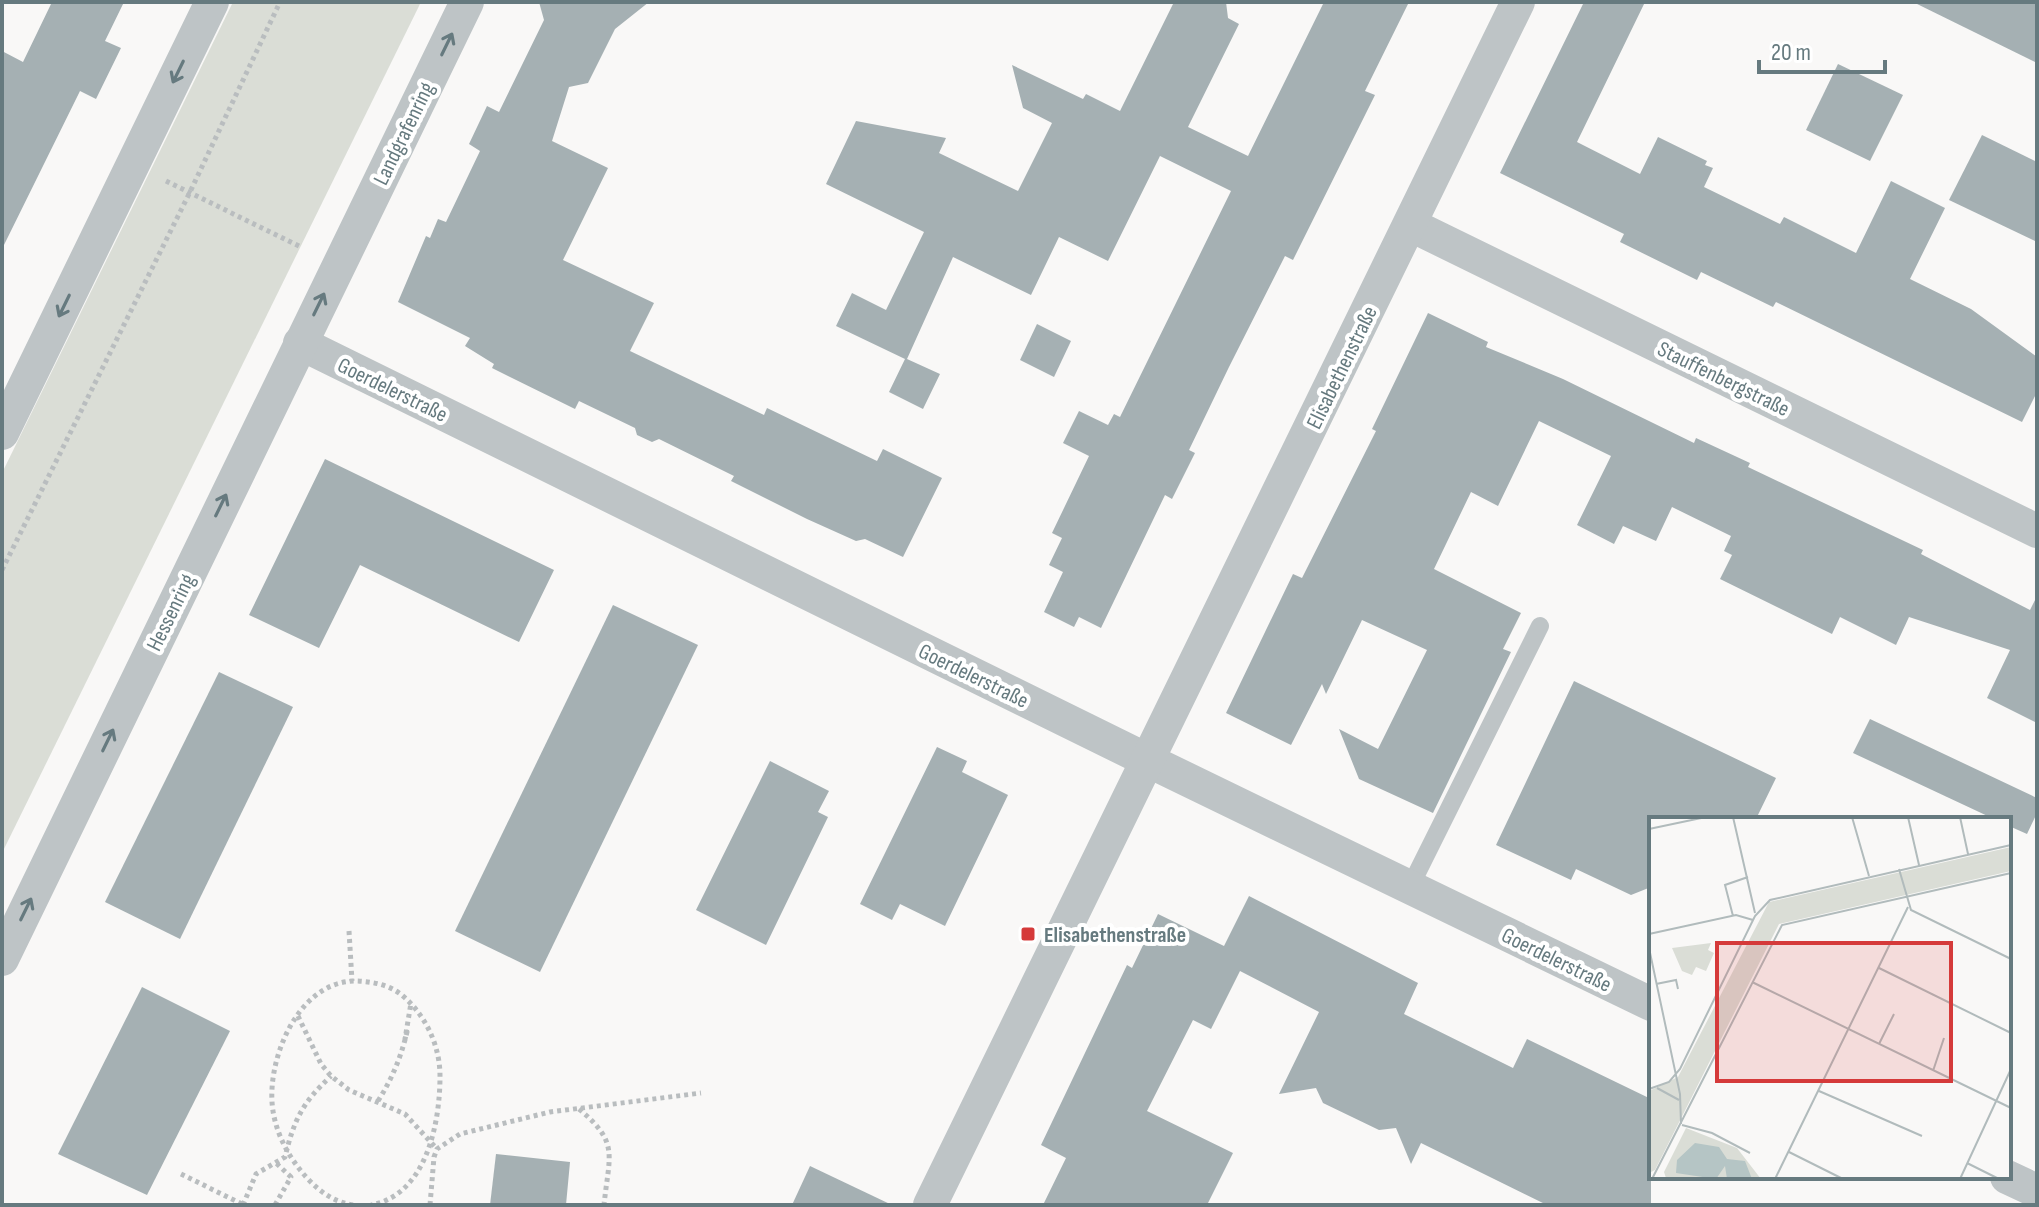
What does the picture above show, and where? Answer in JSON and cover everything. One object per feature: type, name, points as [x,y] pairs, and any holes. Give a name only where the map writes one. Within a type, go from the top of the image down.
[{"type":"street","points":[[2,433],[212,2]]},
{"type":"street","name":"Landgrafenring","points":[[338,265],[467,2]]},
{"type":"street","name":"Elisabethenstraße","points":[[930,1205],[1518,2]]},
{"type":"street","name":"Stauffenbergstraße","points":[[1411,225],[2037,531]]},
{"type":"street","name":"Hessenring","points":[[2,959],[338,265]]},
{"type":"street","name":"Goerdelerstraße","points":[[300,343],[1649,1003]]},
{"type":"street","points":[[2011,1179],[2037,1191]]},
{"type":"lane","points":[[1410,887],[1540,626]]},
{"type":"path","points":[[2,570],[190,192],[280,2]]},
{"type":"path","points":[[133,165],[301,247]]},
{"type":"path","points":[[349,931],[352,981]]},
{"type":"path","points":[[353,1205],[332,1199],[316,1188],[299,1169],[277,1130],[272,1099],[285,1036],[298,1015],[322,990],[352,981],[388,986],[411,1003],[426,1026],[438,1057],[438,1105],[431,1139],[411,1181],[393,1198],[371,1205]]},
{"type":"path","points":[[378,1101],[399,1063],[411,1003]]},
{"type":"path","points":[[298,1015],[321,1064],[331,1076],[349,1090],[405,1114],[437,1149]]},
{"type":"path","points":[[181,1174],[244,1205],[256,1174],[285,1157],[302,1106],[331,1076]]},
{"type":"path","points":[[430,1205],[437,1149],[460,1134],[536,1115],[701,1093]]},
{"type":"path","points":[[578,1108],[600,1126],[609,1143],[604,1205]]},
{"type":"path","points":[[275,1205],[291,1177],[276,1163]]},
{"type":"shaded area","points":[[233,2],[421,2],[2,853],[2,473]]},
{"type":"building","points":[[52,2],[124,2],[105,41],[121,48],[96,99],[80,91],[2,249],[2,51],[23,62]]},
{"type":"building","points":[[539,2],[649,2],[615,29],[588,83],[569,87],[552,141],[608,168],[563,260],[654,303],[630,351],[764,415],[767,408],[877,461],[883,449],[942,478],[903,557],[865,539],[856,541],[807,519],[731,481],[734,476],[659,439],[652,442],[637,435],[635,428],[579,401],[575,409],[492,368],[494,364],[465,346],[470,338],[398,302],[426,236],[430,238],[438,219],[446,222],[480,151],[469,144],[487,106],[499,112],[544,20]]},
{"type":"building","points":[[1174,2],[1226,2],[1228,18],[1239,24],[1188,127],[1248,156],[1324,2],[1409,2],[1365,91],[1375,95],[1293,260],[1285,256],[1229,367],[1189,450],[1195,453],[1172,499],[1165,495],[1101,628],[1079,617],[1074,627],[1044,612],[1063,572],[1049,565],[1062,538],[1052,533],[1089,456],[1063,443],[1079,411],[1108,425],[1114,414],[1120,417],[1231,191],[1160,156],[1108,261],[1059,237],[1031,295],[953,257],[907,359],[940,374],[923,409],[889,392],[905,359],[836,326],[852,293],[886,310],[924,232],[826,184],[856,121],[946,138],[939,153],[1018,191],[1052,123],[1023,108],[1012,65],[1083,99],[1086,94],[1120,111]]},
{"type":"building","points":[[1584,2],[1645,2],[1577,142],[1640,174],[1658,137],[1707,161],[1705,165],[1713,168],[1704,187],[1780,224],[1784,217],[1856,253],[1891,181],[1945,208],[1910,279],[1971,309],[2037,357],[2037,392],[2022,422],[1776,302],[1773,307],[1701,272],[1697,280],[1620,242],[1624,234],[1500,173]]},
{"type":"building","points":[[1913,2],[2037,2],[2037,63]]},
{"type":"building","points":[[1838,64],[1903,95],[1870,161],[1806,130]]},
{"type":"building","points":[[1982,135],[2037,162],[2037,242],[1949,200]]},
{"type":"building","points":[[1428,313],[1488,342],[1486,347],[1563,379],[1694,443],[1696,438],[1750,463],[1748,467],[1923,550],[1921,554],[2030,610],[2037,596],[2037,723],[1987,698],[2010,650],[1909,617],[1896,645],[1840,617],[1832,634],[1720,579],[1732,555],[1724,551],[1731,536],[1672,507],[1656,541],[1623,526],[1614,544],[1577,525],[1611,456],[1539,421],[1498,506],[1471,492],[1434,569],[1521,613],[1503,649],[1511,652],[1433,813],[1359,779],[1339,729],[1378,749],[1427,650],[1362,620],[1326,694],[1322,684],[1291,745],[1226,713],[1293,574],[1302,578],[1376,431],[1372,429]]},
{"type":"building","points":[[1037,324],[1071,341],[1054,377],[1020,360]]},
{"type":"building","points":[[325,459],[554,570],[519,642],[360,565],[319,648],[249,615]]},
{"type":"building","points":[[613,605],[698,645],[540,972],[455,931]]},
{"type":"building","points":[[219,672],[293,707],[180,939],[105,902]]},
{"type":"building","points":[[1574,681],[1776,778],[1757,817],[1649,817],[1649,888],[1631,895],[1576,869],[1571,880],[1496,845]]},
{"type":"building","points":[[1870,719],[2037,798],[2037,813],[2027,834],[2011,827],[2011,817],[1990,817],[1853,753]]},
{"type":"building","points":[[937,747],[967,761],[962,772],[1008,795],[945,926],[900,904],[892,920],[860,904]]},
{"type":"building","points":[[770,761],[829,791],[818,812],[828,817],[766,945],[696,910]]},
{"type":"building","points":[[1249,896],[1418,983],[1404,1014],[1513,1068],[1527,1039],[1649,1098],[1651,1205],[1547,1205],[1421,1143],[1411,1164],[1396,1128],[1379,1130],[1323,1103],[1316,1088],[1279,1094],[1319,1012],[1240,971],[1211,1029],[1193,1020],[1147,1111],[1233,1153],[1207,1205],[1043,1205],[1066,1158],[1041,1145],[1127,965],[1132,968],[1158,914],[1224,946]]},
{"type":"building","points":[[142,987],[230,1031],[147,1195],[58,1154]]},
{"type":"building","points":[[496,1154],[570,1162],[566,1205],[490,1205]]},
{"type":"building","points":[[810,1166],[892,1205],[792,1205]]},
{"type":"place","name":"Elisabethenstraße","points":[[1028,934]]}]
